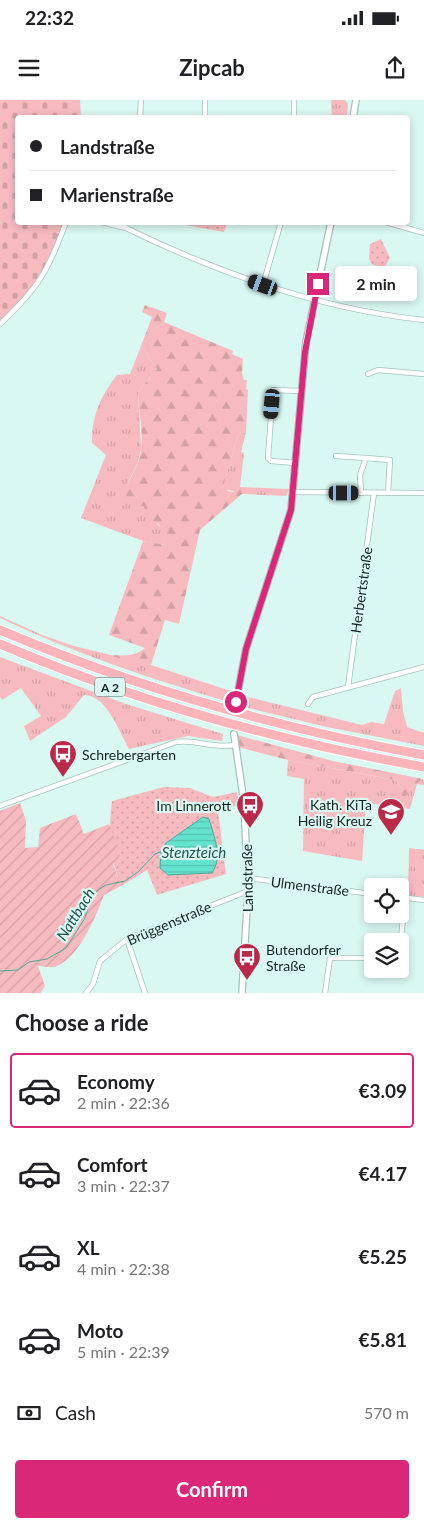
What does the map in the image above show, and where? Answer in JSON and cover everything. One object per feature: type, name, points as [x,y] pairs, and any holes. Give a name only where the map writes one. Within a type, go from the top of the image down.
[{"type":"highway","name":"A 2","points":[[0,630],[86,665],[203,703],[304,730],[424,755]]},
{"type":"highway","name":"A 2","points":[[0,644],[122,691],[206,718],[284,738],[424,767]]},
{"type":"street","points":[[140,115],[141,100]]},
{"type":"street","points":[[205,115],[206,100]]},
{"type":"street","points":[[294,100],[294,115]]},
{"type":"street","points":[[353,115],[356,100]]},
{"type":"street","points":[[0,324],[30,294],[43,277],[65,225]]},
{"type":"street","points":[[114,225],[126,228],[215,269],[263,285],[376,313],[424,320]]},
{"type":"street","points":[[263,285],[280,225]]},
{"type":"street","points":[[236,702],[246,649],[288,519],[294,492],[306,342],[330,225]]},
{"type":"street","points":[[396,225],[424,233]]},
{"type":"street","points":[[368,374],[378,370],[424,374]]},
{"type":"street","points":[[296,463],[270,461],[273,390],[301,391]]},
{"type":"street","points":[[336,456],[390,460],[388,493]]},
{"type":"street","points":[[361,493],[360,474],[366,458]]},
{"type":"street","points":[[294,492],[424,493]]},
{"type":"street","name":"Herbertstraße","points":[[348,687],[374,493]]},
{"type":"street","points":[[308,704],[314,697],[424,667]]},
{"type":"street","name":"Landstraße","points":[[234,734],[234,745],[244,803],[248,878],[242,993]]},
{"type":"street","points":[[0,806],[176,742],[188,740],[219,747],[234,745]]},
{"type":"street","name":"Ulmenstraße","points":[[248,878],[364,893]]},
{"type":"street","name":"Brüggenstraße","points":[[86,993],[93,984],[100,961],[127,939],[248,891]]},
{"type":"street","points":[[409,898],[424,900]]},
{"type":"street","points":[[127,939],[144,993]]},
{"type":"street","points":[[325,993],[330,958],[364,958]]},
{"type":"green space","points":[[0,100],[80,100],[81,115],[15,115],[15,225],[65,225],[43,277],[0,324]]},
{"type":"green space","points":[[331,100],[345,100],[348,104],[347,115],[332,115]]},
{"type":"green space","points":[[186,225],[226,225],[224,232]]},
{"type":"green space","points":[[381,239],[390,258],[384,268],[372,264],[369,259],[370,244]]},
{"type":"green space","points":[[145,305],[167,313],[164,322],[233,351],[232,354],[243,359],[242,373],[244,380],[247,380],[246,389],[248,390],[246,432],[238,435],[224,483],[228,491],[233,492],[240,488],[243,493],[200,530],[179,624],[165,620],[151,665],[106,655],[131,655],[145,648],[109,635],[143,541],[165,545],[159,524],[146,516],[144,506],[133,507],[125,493],[141,452],[142,435],[138,392],[157,369],[141,346],[152,317],[142,312]]},
{"type":"green space","points":[[141,346],[157,369],[138,392],[141,448],[138,462],[128,483],[162,530],[165,545],[143,541],[81,518],[106,455],[92,443],[95,415],[106,390],[117,375],[130,374]]},
{"type":"green space","points":[[246,432],[241,452],[244,453],[240,487],[289,489],[286,496],[243,494],[226,489],[224,483],[238,435]]},
{"type":"green space","points":[[0,616],[42,635],[74,646],[151,665],[231,691],[229,702],[141,675],[84,654],[28,631],[0,618]]},
{"type":"green space","points":[[0,657],[126,704],[223,734],[222,741],[188,736],[129,749],[106,707],[92,696],[84,695],[66,717],[30,741],[24,726],[41,716],[21,688],[2,700],[0,697]]},
{"type":"green space","points":[[401,688],[403,711],[407,727],[424,733],[424,746],[327,727],[240,706],[244,696],[362,725],[371,722],[384,724],[395,691]]},
{"type":"green space","points":[[237,735],[333,761],[423,779],[410,789],[405,797],[399,794],[401,787],[395,780],[288,760],[238,747]]},
{"type":"green space","points":[[288,760],[395,780],[401,787],[410,789],[423,779],[424,785],[417,784],[410,809],[366,803],[362,861],[303,851],[304,779],[287,776]]},
{"type":"green space","points":[[164,787],[190,788],[213,797],[237,792],[239,806],[222,807],[218,810],[226,874],[157,895],[147,870],[121,886],[112,855],[110,834],[111,812],[112,801]]},
{"type":"green space","points":[[20,803],[26,821],[25,848],[38,847],[40,828],[76,814],[84,834],[109,824],[120,851],[119,861],[113,864],[121,886],[104,895],[86,935],[73,954],[55,967],[38,966],[45,986],[41,993],[0,993],[0,811]]},
{"type":"green space","points":[[409,848],[424,850],[424,897],[409,895]]},
{"type":"water","name":"Stenzteich","points":[[203,817],[209,819],[216,846],[217,860],[212,873],[168,875],[160,868],[161,851],[166,843]]},
{"type":"waterway","name":"Nattbach","points":[[0,971],[18,970],[29,962],[47,959],[66,948],[85,918],[91,898],[98,890],[106,885],[125,881],[138,872],[155,854],[160,852]]},
{"type":"tunnel","points":[[234,734],[236,702]]},
{"type":"place","name":"Schrebergarten","points":[[63,778]]},
{"type":"place","name":"Im Linnerott","points":[[250,829]]},
{"type":"place","name":"Kath. KiTa Heilig Kreuz","points":[[391,836]]},
{"type":"place","name":"Butendorfer Straße","points":[[247,981]]},
{"type":"route","points":[[236,702],[240,671],[246,649],[291,510],[305,352],[308,328],[318,284]]}]
